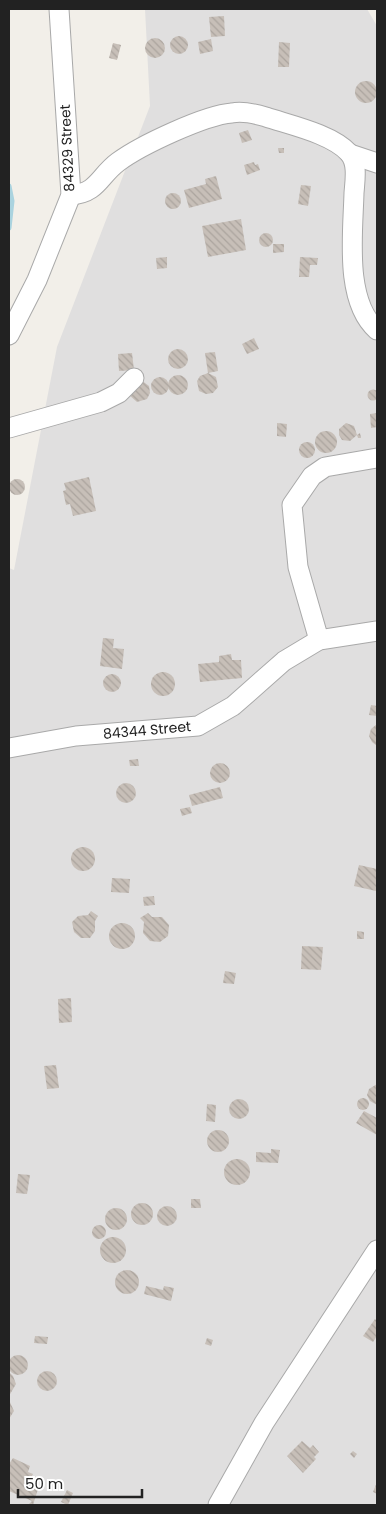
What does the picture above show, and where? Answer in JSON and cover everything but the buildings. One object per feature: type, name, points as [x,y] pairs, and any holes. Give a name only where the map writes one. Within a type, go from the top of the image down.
[{"type":"street","name":"84329 Street","points":[[9,335],[37,280],[71,195],[59,9]]},
{"type":"street","points":[[71,195],[85,194],[94,188],[107,171],[139,150],[202,119],[233,112],[260,116],[300,128],[337,142],[350,154],[377,163]]},
{"type":"street","points":[[350,154],[355,170],[352,261],[363,312],[377,330]]},
{"type":"street","points":[[9,428],[101,402],[118,393],[134,378]]},
{"type":"street","points":[[319,640],[298,567],[292,525],[292,505],[312,476],[326,467],[377,458]]},
{"type":"street","name":"84344 Street","points":[[9,748],[76,736],[198,726],[233,706],[284,661],[319,640],[377,631]]},
{"type":"street","points":[[218,1505],[264,1423],[377,1250]]},
{"type":"shaded area","points":[[145,9],[367,9],[377,26],[377,1505],[9,1505],[9,568],[14,570],[57,347],[150,106]]},
{"type":"waterway","points":[[9,186],[12,201],[9,228]]}]
